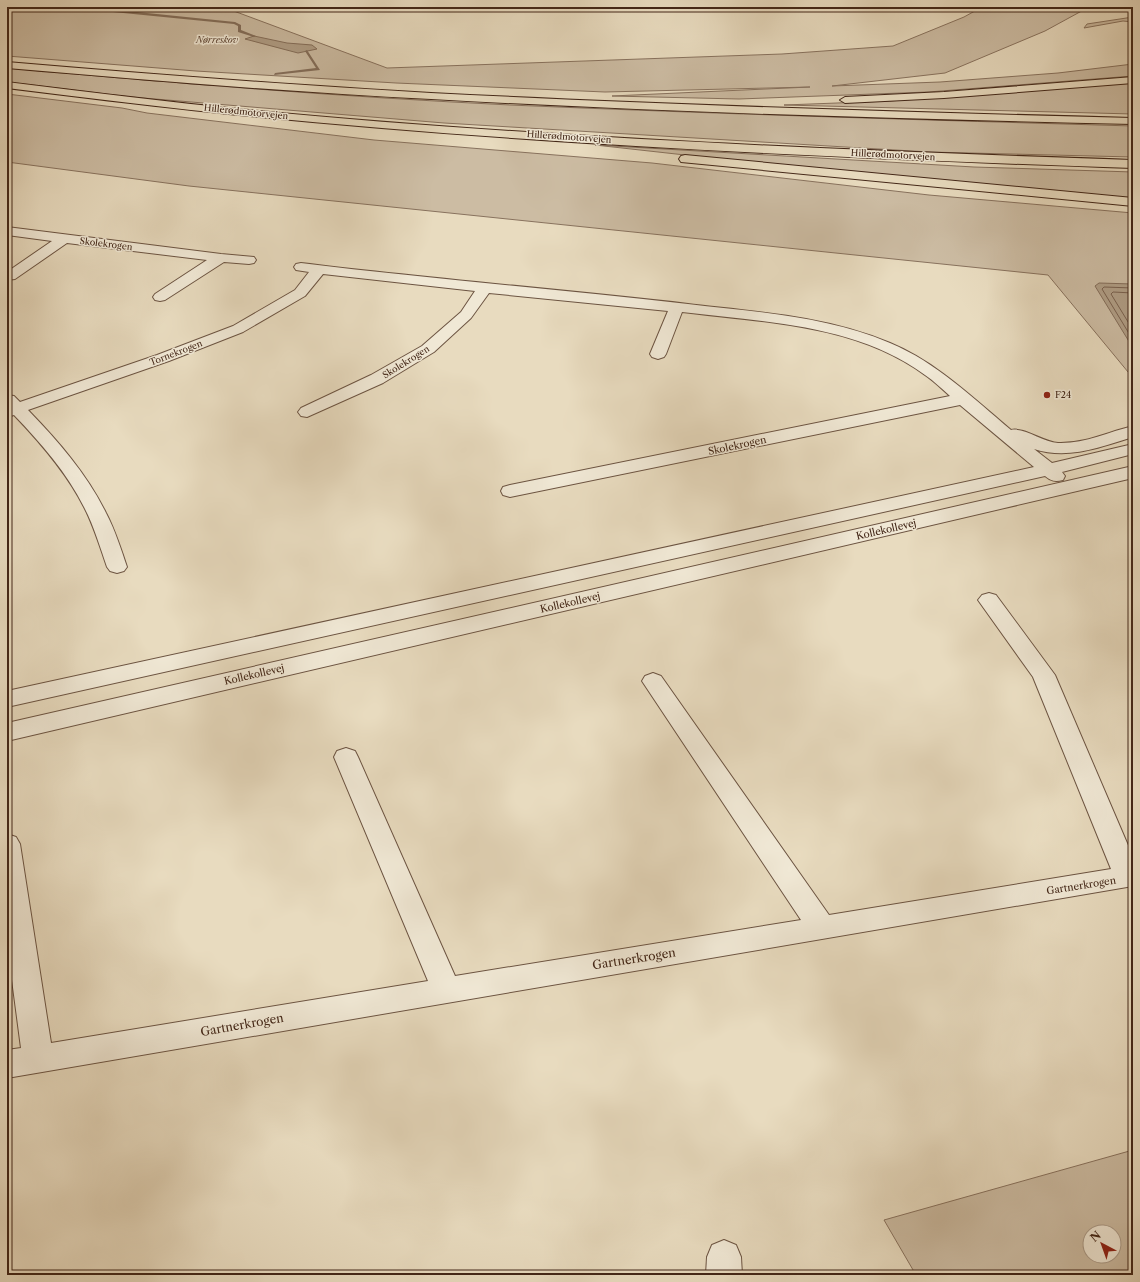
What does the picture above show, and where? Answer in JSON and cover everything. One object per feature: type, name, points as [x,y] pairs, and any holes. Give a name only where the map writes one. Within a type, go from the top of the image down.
[{"type":"highway","points":[[7,65],[148,78],[319,90],[499,100],[709,109],[1133,121]]},
{"type":"highway","points":[[836,101],[944,95],[1133,80]]},
{"type":"highway","name":"Hillerødmotorvejen","points":[[7,85],[282,116],[695,145],[959,158],[1133,164]]},
{"type":"highway","points":[[499,100],[799,101]]},
{"type":"highway","points":[[282,116],[365,128],[637,154]]},
{"type":"highway","points":[[677,158],[1133,202]]},
{"type":"street","name":"Skolekrogen","points":[[7,231],[221,258],[249,260]]},
{"type":"street","points":[[10,276],[64,239]]},
{"type":"street","points":[[160,297],[221,258]]},
{"type":"street","points":[[301,267],[677,307],[806,323],[843,331],[877,342],[908,357],[930,371],[1070,487]]},
{"type":"street","name":"Tornekrogen","points":[[117,567],[94,506],[73,472],[10,406],[163,358],[238,329],[300,293],[319,270]]},
{"type":"street","name":"Skolekrogen","points":[[307,412],[377,379],[428,349],[466,315],[485,287]]},
{"type":"street","points":[[658,354],[677,307]]},
{"type":"street","name":"Skolekrogen","points":[[510,491],[963,399]]},
{"type":"street","points":[[994,425],[1031,442],[1048,447],[1065,448],[1133,431]]},
{"type":"street","points":[[7,699],[1048,470],[1133,449]]},
{"type":"street","name":"Kollekollevej","points":[[7,732],[1133,472]]},
{"type":"street","name":"Gartnerkrogen","points":[[7,1064],[1128,877],[1044,675],[989,600]]},
{"type":"street","points":[[653,681],[822,928]]},
{"type":"street","points":[[346,757],[447,991]]},
{"type":"street","points":[[7,844],[38,1059]]},
{"type":"green space","name":"Nørreskov","points":[[7,7],[223,7],[387,68],[782,54],[893,46],[964,17],[982,7],[1089,7],[1045,31],[945,73],[832,86],[940,82],[1058,73],[1133,64],[1133,76],[928,92],[739,99],[612,96],[810,87],[605,92],[396,83],[196,71],[7,56]]},
{"type":"green space","points":[[1133,17],[1133,22],[1123,21],[1084,28],[1087,24]]},
{"type":"green space","points":[[7,68],[258,89],[510,105],[1133,126],[1133,157],[929,152],[444,123],[131,97],[7,82]]},
{"type":"green space","points":[[1133,83],[1133,114],[784,105],[890,101]]},
{"type":"green space","points":[[7,94],[122,108],[147,113],[374,140],[652,163],[929,195],[1133,213],[1133,378],[1048,275],[189,186],[7,162]]},
{"type":"green space","points":[[595,145],[974,167],[1133,172],[1133,199],[1018,192]]},
{"type":"green space","points":[[1133,1150],[1133,1275],[916,1275],[884,1220]]},
{"type":"water","points":[[254,36],[287,43],[312,45],[317,49],[298,53],[245,39]]},
{"type":"water","points":[[1099,283],[1133,284],[1133,348],[1095,286]]},
{"type":"waterway","points":[[90,7],[93,9],[235,23],[240,26],[239,31],[254,36]]},
{"type":"waterway","points":[[275,74],[319,69],[307,51]]},
{"type":"place","name":"F24","points":[[1047,395]]}]
